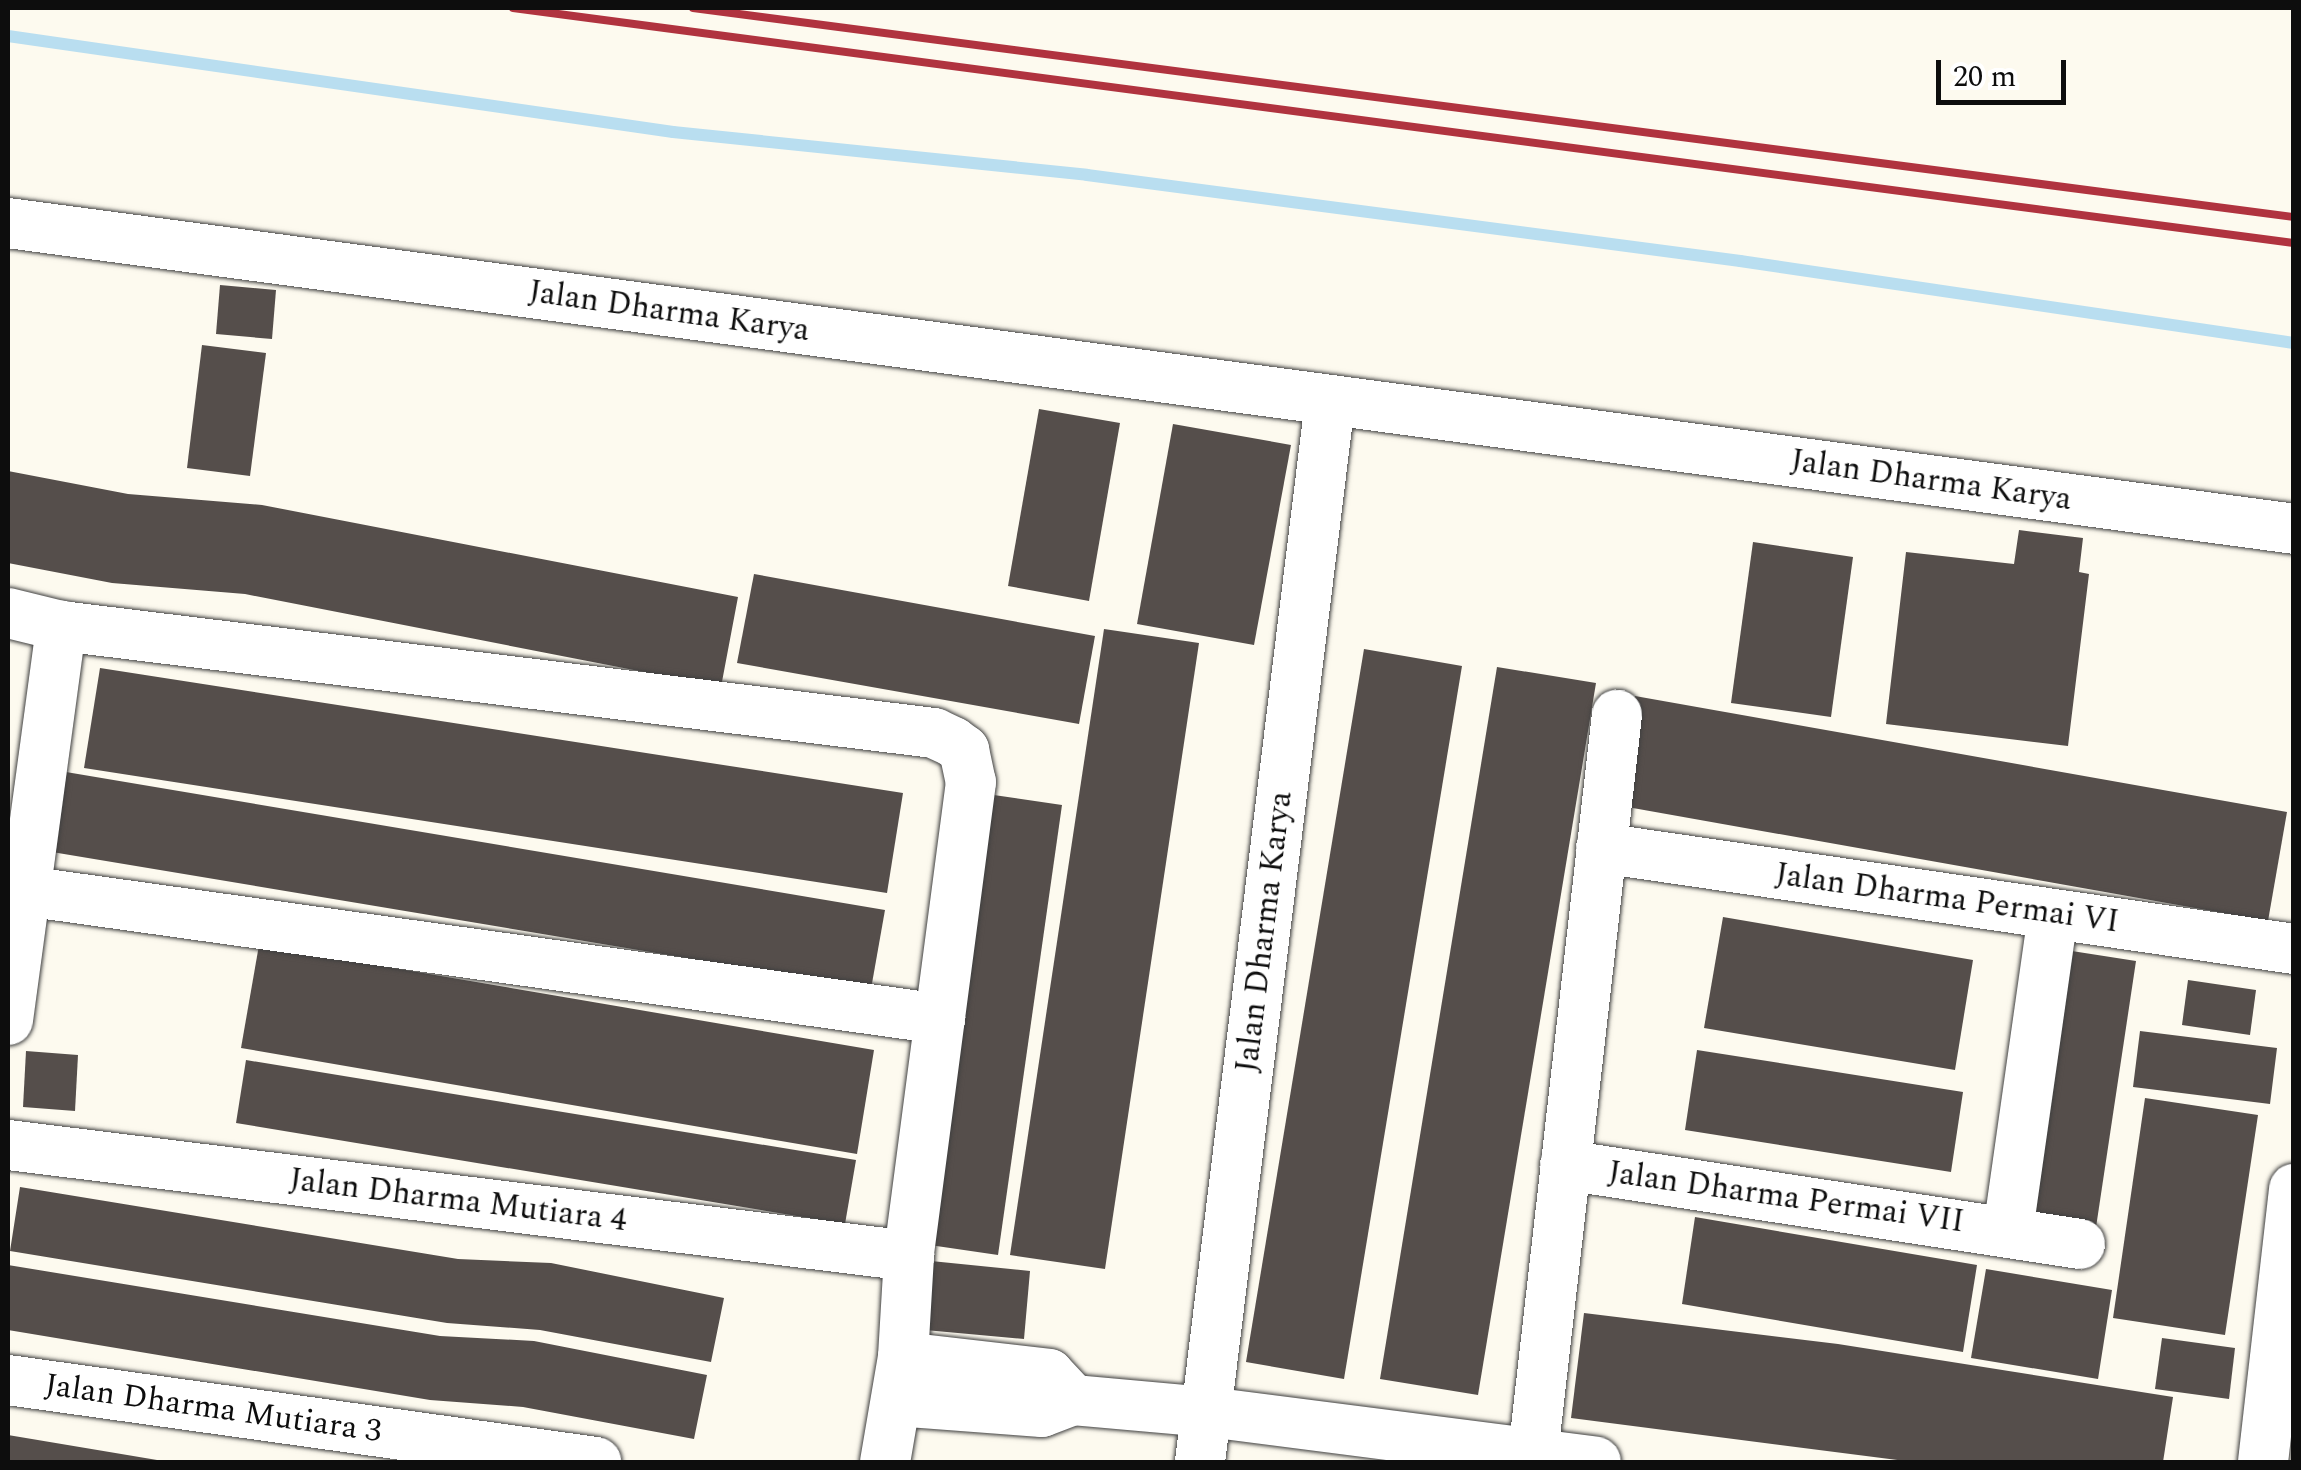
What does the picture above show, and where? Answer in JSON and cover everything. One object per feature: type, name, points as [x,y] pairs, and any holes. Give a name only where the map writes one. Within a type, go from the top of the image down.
[{"type":"street","name":"Jalan Dharma Karya","points":[[8,223],[2294,529]]},
{"type":"street","name":"Jalan Dharma Karya","points":[[1200,1462],[1330,402]]},
{"type":"street","points":[[8,613],[61,626],[934,732],[964,750],[971,782],[909,1256],[900,1379],[885,1462]]},
{"type":"street","points":[[8,1020],[61,626]]},
{"type":"street","points":[[1533,1454],[1617,716]]},
{"type":"street","name":"Jalan Dharma Permai VI","points":[[1601,848],[2294,949]]},
{"type":"street","points":[[25,891],[940,1019]]},
{"type":"street","name":"Jalan Dharma Permai VII","points":[[2008,1231],[2053,915]]},
{"type":"street","name":"Jalan Dharma Mutiara 4","points":[[8,1145],[909,1256]]},
{"type":"street","name":"Jalan Dharma Permai VII","points":[[1565,1165],[2080,1244]]},
{"type":"street","points":[[2263,1462],[2294,1189]]},
{"type":"street","points":[[900,1379],[1050,1374],[1074,1400],[1208,1412],[1596,1462]]},
{"type":"street","name":"Jalan Dharma Mutiara 3","points":[[8,1380],[596,1462]]},
{"type":"building","points":[[220,285],[276,290],[272,339],[216,334]]},
{"type":"building","points":[[202,345],[266,353],[250,476],[187,468]]},
{"type":"building","points":[[1039,409],[1120,423],[1089,601],[1008,586]]},
{"type":"building","points":[[1173,424],[1291,445],[1254,645],[1137,624]]},
{"type":"building","points":[[8,471],[128,494],[262,505],[738,597],[721,687],[245,594],[112,583],[8,563]]},
{"type":"building","points":[[2019,530],[2083,538],[2079,572],[2089,574],[2068,746],[1886,724],[1906,552],[2014,564]]},
{"type":"building","points":[[1753,542],[1853,557],[1831,717],[1731,703]]},
{"type":"building","points":[[754,574],[1095,636],[1079,724],[737,663]]},
{"type":"building","points":[[1104,629],[1199,643],[1105,1269],[1010,1255]]},
{"type":"building","points":[[1364,649],[1462,666],[1344,1379],[1246,1362]]},
{"type":"building","points":[[1497,667],[1596,683],[1478,1395],[1380,1379]]},
{"type":"building","points":[[100,668],[903,793],[887,893],[84,768]]},
{"type":"building","points":[[1635,696],[2287,812],[2268,921],[1616,805]]},
{"type":"building","points":[[66,772],[885,910],[871,989],[52,852]]},
{"type":"building","points":[[980,793],[1062,805],[998,1255],[916,1243]]},
{"type":"building","points":[[1723,917],[1973,960],[1955,1070],[1704,1028]]},
{"type":"building","points":[[259,945],[874,1050],[857,1154],[241,1048]]},
{"type":"building","points":[[2059,949],[2136,961],[2095,1234],[2018,1222]]},
{"type":"building","points":[[2188,980],[2256,990],[2250,1035],[2182,1025]]},
{"type":"building","points":[[2140,1031],[2277,1048],[2270,1104],[2133,1087]]},
{"type":"building","points":[[1697,1050],[1963,1092],[1951,1172],[1685,1130]]},
{"type":"building","points":[[26,1051],[78,1055],[75,1111],[23,1107]]},
{"type":"building","points":[[246,1060],[856,1160],[845,1224],[236,1123]]},
{"type":"building","points":[[2145,1098],[2258,1115],[2225,1335],[2113,1318]]},
{"type":"building","points":[[20,1187],[458,1259],[551,1263],[724,1298],[711,1362],[540,1330],[447,1323],[10,1251]]},
{"type":"building","points":[[1695,1217],[1977,1265],[1963,1352],[1682,1304]]},
{"type":"building","points":[[931,1261],[1030,1271],[1024,1339],[925,1330]]},
{"type":"building","points":[[8,1265],[440,1336],[534,1341],[707,1375],[694,1439],[523,1407],[430,1400],[8,1330]]},
{"type":"building","points":[[1986,1269],[2112,1290],[2098,1379],[1971,1358]]},
{"type":"building","points":[[1584,1313],[1838,1344],[2173,1397],[2163,1462],[1913,1462],[1571,1418]]},
{"type":"building","points":[[2162,1338],[2235,1348],[2229,1399],[2155,1389]]},
{"type":"building","points":[[8,1435],[163,1461],[8,1462]]},
{"type":"waterway","points":[[8,36],[673,132],[1087,175],[1740,261],[2294,343]]},
{"type":"railway","points":[[513,8],[2294,243]]},
{"type":"railway","points":[[693,8],[2294,217]]}]
